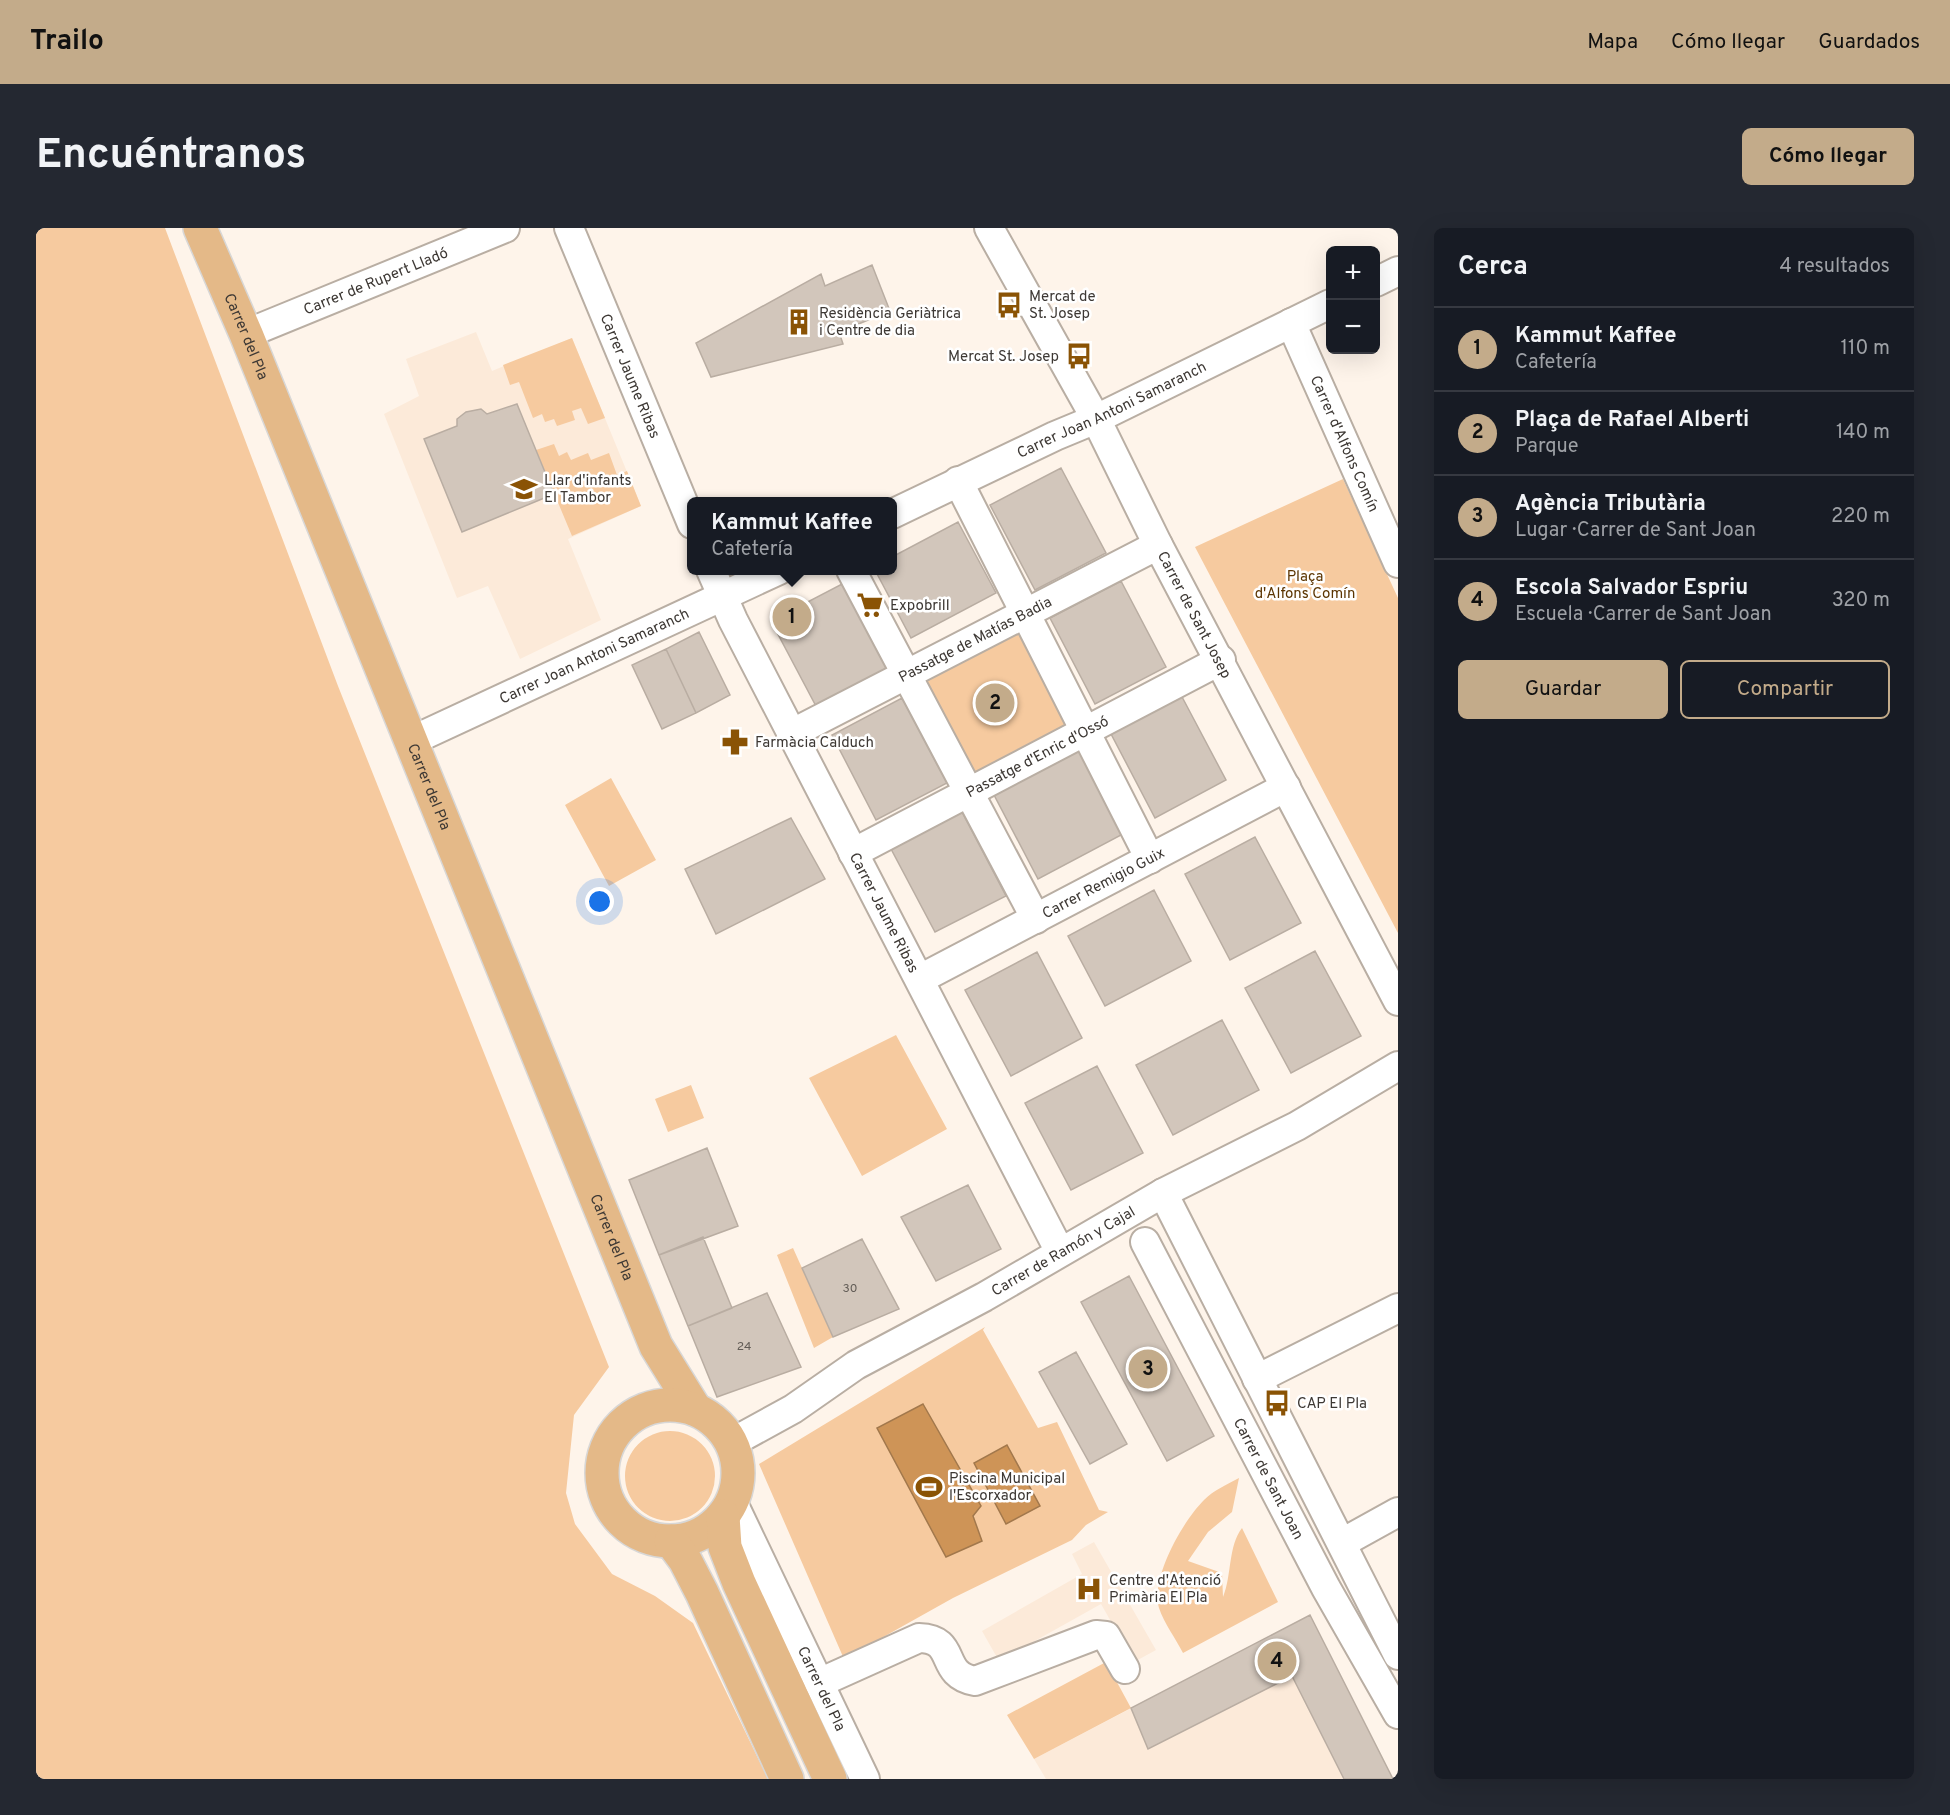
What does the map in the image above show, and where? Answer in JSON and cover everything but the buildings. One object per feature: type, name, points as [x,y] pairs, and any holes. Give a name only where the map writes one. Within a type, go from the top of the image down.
[{"type":"main road","name":"Carrer del Pla","points":[[200,228],[246,334],[650,1325],[656,1346],[695,1409]]},
{"type":"main road","name":"Carrer del Pla","points":[[643,1410],[650,1393],[656,1346]]},
{"type":"main road","points":[[672,1404],[695,1409],[713,1420],[731,1443],[738,1475],[727,1508],[699,1534],[671,1541],[650,1538],[630,1529],[616,1515],[603,1489],[601,1470],[608,1443],[626,1420],[643,1410],[672,1404]]},
{"type":"main road","name":"Carrer del Pla","points":[[727,1508],[725,1547],[779,1673],[830,1779]]},
{"type":"main road","points":[[671,1541],[685,1560],[702,1593],[787,1779]]},
{"type":"street","name":"Carrer de Rupert Lladó","points":[[246,334],[505,228]]},
{"type":"street","name":"Carrer Jaume Ribas","points":[[569,228],[687,512]]},
{"type":"street","name":"Carrer de Sant Josep","points":[[989,228],[1096,419],[1158,545],[1221,660],[1398,1001]]},
{"type":"street","points":[[1380,280],[1398,271]]},
{"type":"street","name":"Carrer Joan Antoni Samaranch","points":[[897,512],[958,481],[1096,419],[1326,306]]},
{"type":"street","name":"Carrer d'Alfons Comín","points":[[1291,323],[1398,563]]},
{"type":"street","points":[[958,481],[1150,859]]},
{"type":"street","name":"Passatge de Matías Badia","points":[[791,734],[1158,545]]},
{"type":"street","name":"Carrer Jaume Ribas","points":[[713,575],[722,598],[791,734],[1060,1252]]},
{"type":"street","name":"Carrer Joan Antoni Samaranch","points":[[411,741],[769,575]]},
{"type":"street","points":[[854,575],[908,674],[967,794],[1036,919]]},
{"type":"street","name":"Passatge d'Enric d'Ossó","points":[[853,853],[1221,660]]},
{"type":"street","name":"Carrer Remigio Guix","points":[[920,980],[1286,786]]},
{"type":"street","name":"Carrer de Ramón y Cajal","points":[[731,1443],[793,1409],[856,1365],[984,1297],[1163,1193],[1297,1126],[1398,1066]]},
{"type":"street","points":[[1163,1193],[1398,1655]]},
{"type":"street","name":"Carrer de Sant Joan","points":[[1144,1242],[1326,1588],[1398,1714]]},
{"type":"street","points":[[1257,1379],[1398,1308]]},
{"type":"street","name":"Carrer del Pla","points":[[727,1508],[819,1683],[865,1779]]},
{"type":"street","points":[[1342,1543],[1398,1512]]},
{"type":"street","points":[[819,1683],[920,1638],[931,1639],[939,1644],[948,1655],[951,1666],[962,1678],[975,1681],[1096,1635],[1106,1636],[1125,1668]]},
{"type":"shaded area","name":"Llar d'infants El Tambor","points":[[476,332],[492,371],[572,338],[641,506],[568,539],[601,620],[520,659],[488,586],[457,598],[384,414],[419,396],[406,359]]},
{"type":"shaded area","points":[[923,1404],[981,1506],[973,1516],[982,1541],[946,1557],[877,1428]]},
{"type":"shaded area","points":[[1007,1445],[1040,1506],[1006,1524],[974,1463]]},
{"type":"shaded area","name":"Centre d'Atenció Primària El Pla","points":[[1094,1542],[1156,1650],[1134,1662],[1101,1604],[999,1661],[982,1631],[1082,1574],[1072,1554]]},
{"type":"shaded area","points":[[1310,1615],[1393,1779],[1046,1779],[1034,1759]]},
{"type":"green space","points":[[36,228],[165,228],[338,686],[609,1367],[574,1415],[566,1493],[575,1524],[612,1574],[655,1596],[693,1623],[768,1779],[36,1779]]},
{"type":"green space","points":[[572,338],[605,418],[588,424],[581,408],[572,411],[575,420],[557,426],[554,419],[545,422],[542,414],[533,418],[519,382],[510,385],[503,365]]},
{"type":"green space","points":[[554,444],[559,456],[567,452],[571,460],[588,453],[591,460],[609,453],[617,475],[627,471],[641,506],[572,536],[536,450]]},
{"type":"green space","name":"Plaça d'Alfons Comín","points":[[1343,479],[1398,598],[1398,933],[1195,547]]},
{"type":"green space","points":[[1021,626],[1072,726],[970,780],[919,679]]},
{"type":"green space","points":[[611,778],[656,860],[609,886],[565,805]]},
{"type":"green space","points":[[896,1035],[947,1129],[862,1176],[809,1078]]},
{"type":"green space","points":[[691,1085],[704,1118],[668,1132],[655,1099]]},
{"type":"green space","points":[[793,1248],[833,1337],[814,1348],[777,1255]]},
{"type":"green space","name":"Piscina Municipal l'Escorxador","points":[[985,1327],[983,1330],[1038,1428],[1057,1422],[1099,1510],[1108,1512],[1086,1525],[1072,1540],[953,1598],[844,1659],[759,1464]]},
{"type":"green space","points":[[670,1431],[687,1435],[702,1444],[711,1459],[715,1476],[711,1493],[702,1508],[687,1517],[670,1521],[653,1517],[638,1508],[629,1493],[625,1476],[629,1459],[638,1444],[653,1435]]},
{"type":"green space","points":[[1239,1478],[1232,1512],[1208,1532],[1188,1561],[1222,1573],[1223,1597],[1234,1543],[1242,1528],[1278,1602],[1183,1653],[1159,1608],[1157,1596],[1159,1581],[1178,1535],[1196,1509],[1212,1493]]},
{"type":"green space","points":[[1106,1662],[1131,1708],[1034,1759],[1007,1715]]},
{"type":"place","name":"Mercat de St. Josep","points":[[1009,305]]},
{"type":"place","name":"Residència Geriàtrica i Centre de dia","points":[[799,322]]},
{"type":"place","name":"Mercat St. Josep","points":[[1079,356]]},
{"type":"place","name":"Llar d'infants El Tambor","points":[[524,489]]},
{"type":"place","name":"Expobrill","points":[[870,605]]},
{"type":"place","name":"Kammut Kaffee","points":[[792,617]]},
{"type":"place","name":"Plaça de Rafael Alberti","points":[[995,703]]},
{"type":"place","name":"Farmàcia Calduch","points":[[735,742]]},
{"type":"place","name":"Agència Tributària","points":[[1148,1369]]},
{"type":"place","name":"CAP El Pla","points":[[1277,1403]]},
{"type":"place","name":"Piscina Municipal l'Escorxador","points":[[929,1487]]},
{"type":"place","name":"Centre d'Atenció Primària El Pla","points":[[1089,1589]]},
{"type":"place","name":"Escola Salvador Espriu","points":[[1277,1661]]}]
